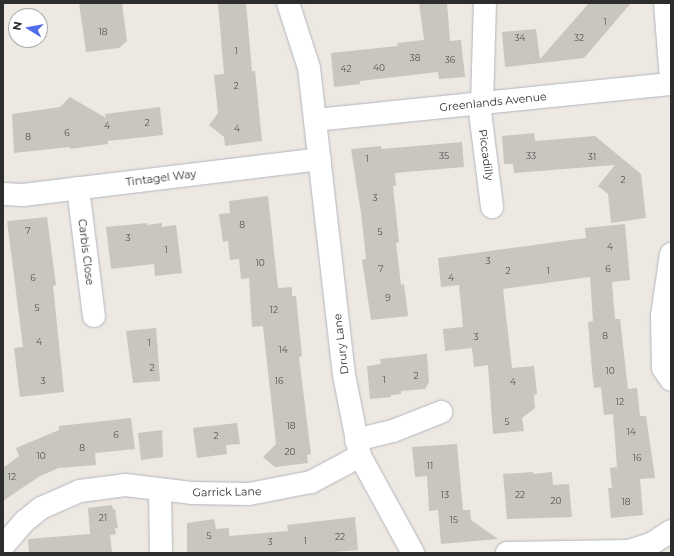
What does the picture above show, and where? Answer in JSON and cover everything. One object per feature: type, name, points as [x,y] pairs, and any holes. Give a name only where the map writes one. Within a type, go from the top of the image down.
[{"type":"street","name":"Drury Lane","points":[[288,3],[309,68],[344,375],[358,448],[413,553]]},
{"type":"street","name":"Piccadilly","points":[[485,3],[480,103],[492,207]]},
{"type":"street","points":[[665,3],[671,79]]},
{"type":"street","name":"Greenlands Avenue","points":[[315,120],[671,84]]},
{"type":"street","name":"Tintagel Way","points":[[3,194],[23,195],[320,159]]},
{"type":"street","name":"Carbis Close","points":[[78,188],[94,316]]},
{"type":"street","points":[[671,254],[662,316],[663,368],[671,380]]},
{"type":"street","name":"Garrick Lane","points":[[3,546],[25,521],[41,508],[80,491],[125,486],[221,494],[279,489],[311,482],[358,448],[393,431],[441,412]]},
{"type":"street","points":[[160,490],[161,553]]},
{"type":"street","points":[[507,553],[629,551],[651,544],[671,531]]},
{"type":"building","points":[[79,3],[122,3],[127,41],[119,48],[86,52]]},
{"type":"building","points":[[218,3],[246,3],[252,71],[255,71],[262,141],[225,146],[224,137],[209,125],[218,113],[214,75],[224,74]]},
{"type":"building","points":[[419,3],[447,3],[450,41],[461,40],[465,77],[439,79],[438,72],[360,81],[360,84],[334,87],[331,53],[398,46],[397,43],[424,40]]},
{"type":"building","points":[[589,3],[631,3],[584,58],[505,67],[502,32],[536,29],[540,59]]},
{"type":"building","points":[[70,97],[106,118],[105,114],[160,107],[163,135],[108,141],[108,144],[70,149],[70,147],[14,153],[12,114],[60,107]]},
{"type":"building","points":[[534,133],[535,141],[595,136],[641,174],[646,218],[611,223],[608,194],[598,186],[615,165],[514,173],[513,164],[504,164],[502,136]]},
{"type":"building","points":[[462,142],[464,167],[395,173],[396,186],[393,186],[399,242],[396,243],[401,285],[404,284],[408,316],[371,320],[362,260],[366,259],[361,213],[351,149],[381,146],[381,149]]},
{"type":"building","points":[[268,196],[278,288],[292,287],[292,296],[296,296],[302,356],[299,357],[311,454],[307,455],[308,463],[275,467],[263,457],[276,444],[263,326],[252,327],[249,278],[241,279],[239,259],[230,260],[228,241],[223,242],[219,214],[230,213],[229,201]]},
{"type":"building","points":[[47,217],[56,285],[53,286],[64,392],[20,397],[14,348],[23,347],[7,221]]},
{"type":"building","points":[[147,223],[147,225],[162,223],[162,227],[176,225],[182,273],[155,276],[154,264],[111,269],[106,227]]},
{"type":"building","points":[[625,224],[630,280],[612,282],[615,319],[620,319],[628,389],[637,388],[640,416],[646,416],[655,478],[640,479],[643,515],[611,518],[608,488],[612,488],[610,468],[617,467],[613,414],[604,415],[601,387],[594,388],[588,322],[593,321],[590,277],[503,289],[512,368],[534,366],[537,394],[534,395],[535,408],[522,418],[524,431],[493,434],[488,365],[474,367],[472,348],[445,351],[443,329],[463,327],[459,285],[441,287],[438,258],[586,238],[585,228]]},
{"type":"building","points":[[156,328],[160,381],[133,383],[126,331]]},
{"type":"building","points":[[427,354],[429,382],[425,389],[401,391],[401,394],[391,395],[391,397],[370,399],[367,366],[381,364],[380,359]]},
{"type":"building","points":[[131,418],[135,449],[95,453],[96,465],[59,468],[40,476],[3,501],[3,468],[19,456],[16,448],[59,430],[59,426]]},
{"type":"building","points":[[237,423],[240,444],[226,445],[227,454],[197,458],[193,428]]},
{"type":"building","points":[[162,430],[163,457],[141,460],[138,433]]},
{"type":"building","points":[[457,444],[463,510],[470,510],[471,520],[498,539],[441,544],[438,510],[429,511],[427,476],[415,477],[412,447]]},
{"type":"building","points":[[533,472],[533,474],[552,472],[553,485],[569,484],[572,517],[507,519],[503,474]]},
{"type":"building","points":[[112,505],[113,509],[115,509],[118,528],[115,528],[116,534],[110,535],[112,553],[29,553],[28,539],[90,534],[88,508]]},
{"type":"building","points":[[355,517],[358,550],[321,553],[187,553],[187,523],[214,519],[216,529],[229,528],[229,536],[288,531],[287,525]]}]
